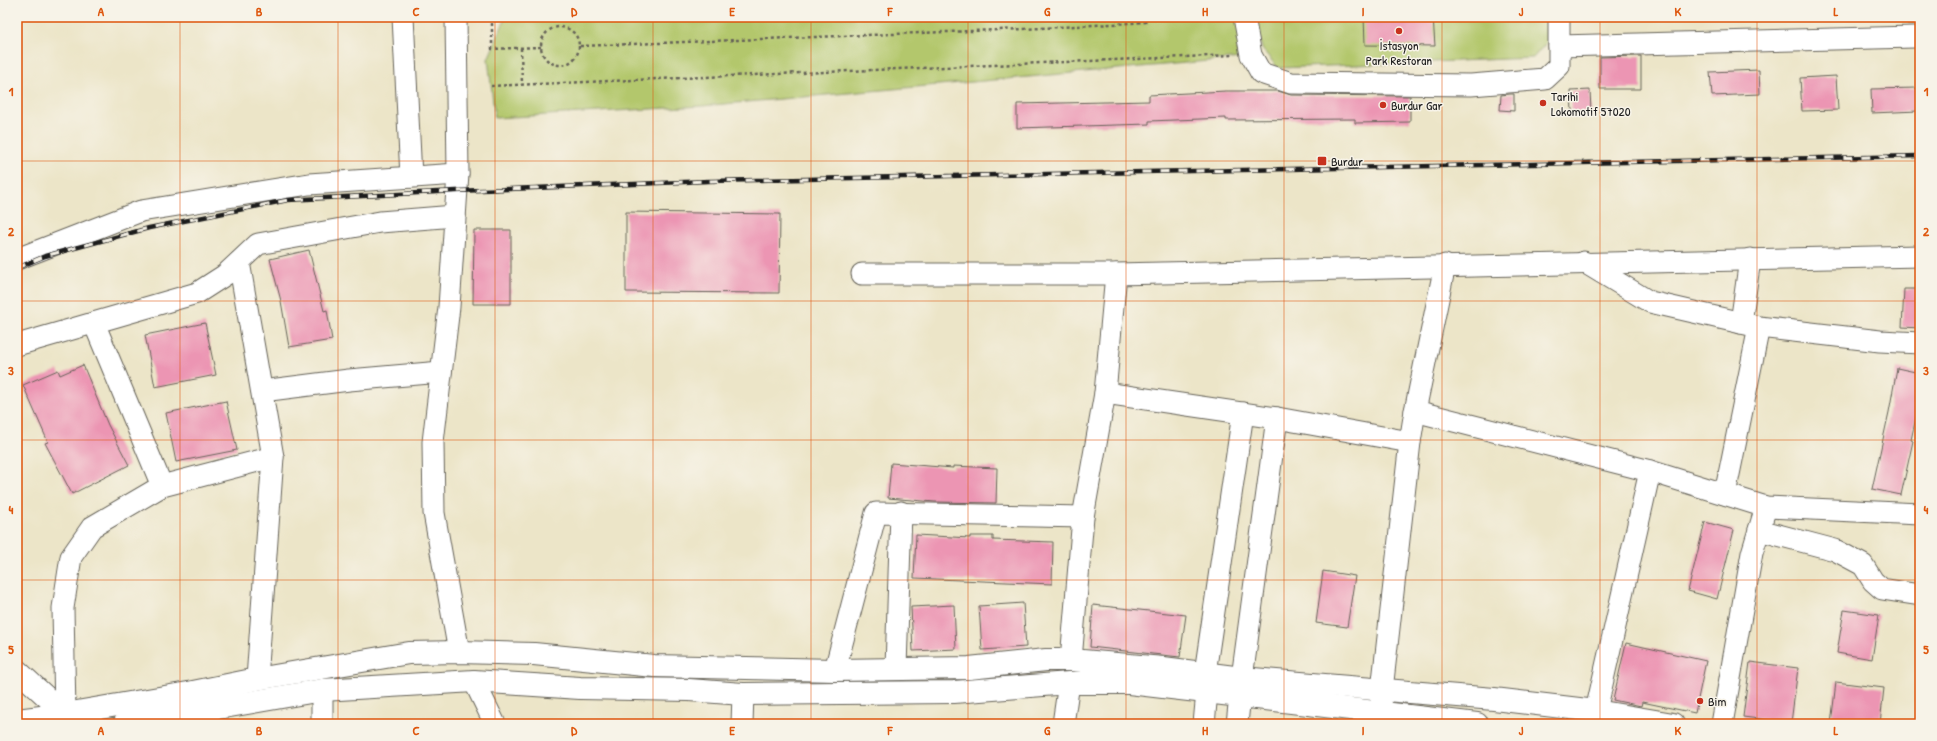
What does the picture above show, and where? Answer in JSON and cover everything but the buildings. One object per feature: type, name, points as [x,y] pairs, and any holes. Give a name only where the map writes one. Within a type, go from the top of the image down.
[{"type":"main road","points":[[459,652],[474,682]]},
{"type":"main road","points":[[17,720],[66,719],[257,679],[409,653],[459,652],[534,654],[654,666],[835,670],[969,668],[1046,660],[1071,660],[1206,683],[1241,686],[1382,690],[1494,699],[1596,711],[1673,724]]},
{"type":"main road","points":[[124,724],[322,690],[422,683],[474,682],[580,688],[689,690],[743,694],[954,692],[1069,683],[1206,683]]},
{"type":"main road","points":[[1241,686],[1380,718],[1477,724]]},
{"type":"street","points":[[403,17],[411,177]]},
{"type":"street","points":[[456,17],[458,174],[449,307],[433,442],[434,513],[459,652]]},
{"type":"street","points":[[1244,17],[1251,55],[1261,73],[1291,83],[1470,85],[1545,79],[1559,66],[1559,17]]},
{"type":"street","points":[[1559,46],[1914,37]]},
{"type":"street","points":[[17,259],[142,211],[309,184],[458,174]]},
{"type":"street","points":[[17,344],[197,293],[225,275],[258,244],[380,222],[455,216]]},
{"type":"street","points":[[862,274],[1116,274],[1445,265],[1920,256]]},
{"type":"street","points":[[1725,494],[1750,325],[1750,259]]},
{"type":"street","points":[[239,262],[273,457],[257,679]]},
{"type":"street","points":[[1584,262],[1650,302],[1750,325],[1880,341],[1920,343]]},
{"type":"street","points":[[1380,718],[1410,442],[1445,265]]},
{"type":"street","points":[[1071,660],[1083,517],[1105,393],[1116,274]]},
{"type":"street","points":[[94,323],[162,486]]},
{"type":"street","points":[[262,391],[349,380],[441,372]]},
{"type":"street","points":[[1105,393],[1277,418],[1410,442]]},
{"type":"street","points":[[1415,411],[1650,471],[1766,506],[1920,514]]},
{"type":"street","points":[[1204,724],[1206,683],[1243,413]]},
{"type":"street","points":[[1237,724],[1277,418]]},
{"type":"street","points":[[66,719],[63,608],[71,557],[92,527],[162,486],[273,457]]},
{"type":"street","points":[[1596,711],[1650,471]]},
{"type":"street","points":[[1722,724],[1752,553],[1766,506]]},
{"type":"street","points":[[835,670],[876,513],[901,512],[1083,517]]},
{"type":"street","points":[[896,668],[901,512]]},
{"type":"street","points":[[1759,530],[1836,550],[1863,565],[1873,581],[1882,588],[1920,595]]},
{"type":"street","points":[[17,670],[66,719]]},
{"type":"street","points":[[474,682],[495,724]]},
{"type":"street","points":[[1063,724],[1069,683]]},
{"type":"street","points":[[322,690],[322,724]]},
{"type":"street","points":[[742,724],[743,694]]},
{"type":"path","points":[[492,17],[492,49],[541,47]]},
{"type":"path","points":[[580,46],[1024,30],[1147,22]]},
{"type":"path","points":[[560,27],[572,30],[579,40],[580,46],[576,58],[571,63],[558,66],[546,60],[541,47],[544,35],[554,28],[560,27]]},
{"type":"path","points":[[521,48],[522,85]]},
{"type":"path","points":[[491,86],[1235,54]]},
{"type":"green space","points":[[509,17],[1241,17],[1242,58],[702,106],[495,118],[488,59],[505,19]]},
{"type":"green space","points":[[1256,17],[1547,17],[1548,41],[1533,58],[1278,68],[1262,49]]},
{"type":"railway","points":[[17,268],[45,256],[149,228],[288,200],[456,191],[709,181],[1920,156]]},
{"type":"place","name":"İstasyon Park Restoran","points":[[1399,31]]},
{"type":"place","name":"Tarihi Lokomotif 57020","points":[[1543,103]]},
{"type":"place","name":"Burdur Gar","points":[[1383,105]]},
{"type":"place","name":"Burdur","points":[[1322,161]]},
{"type":"place","name":"Bim","points":[[1700,701]]}]
